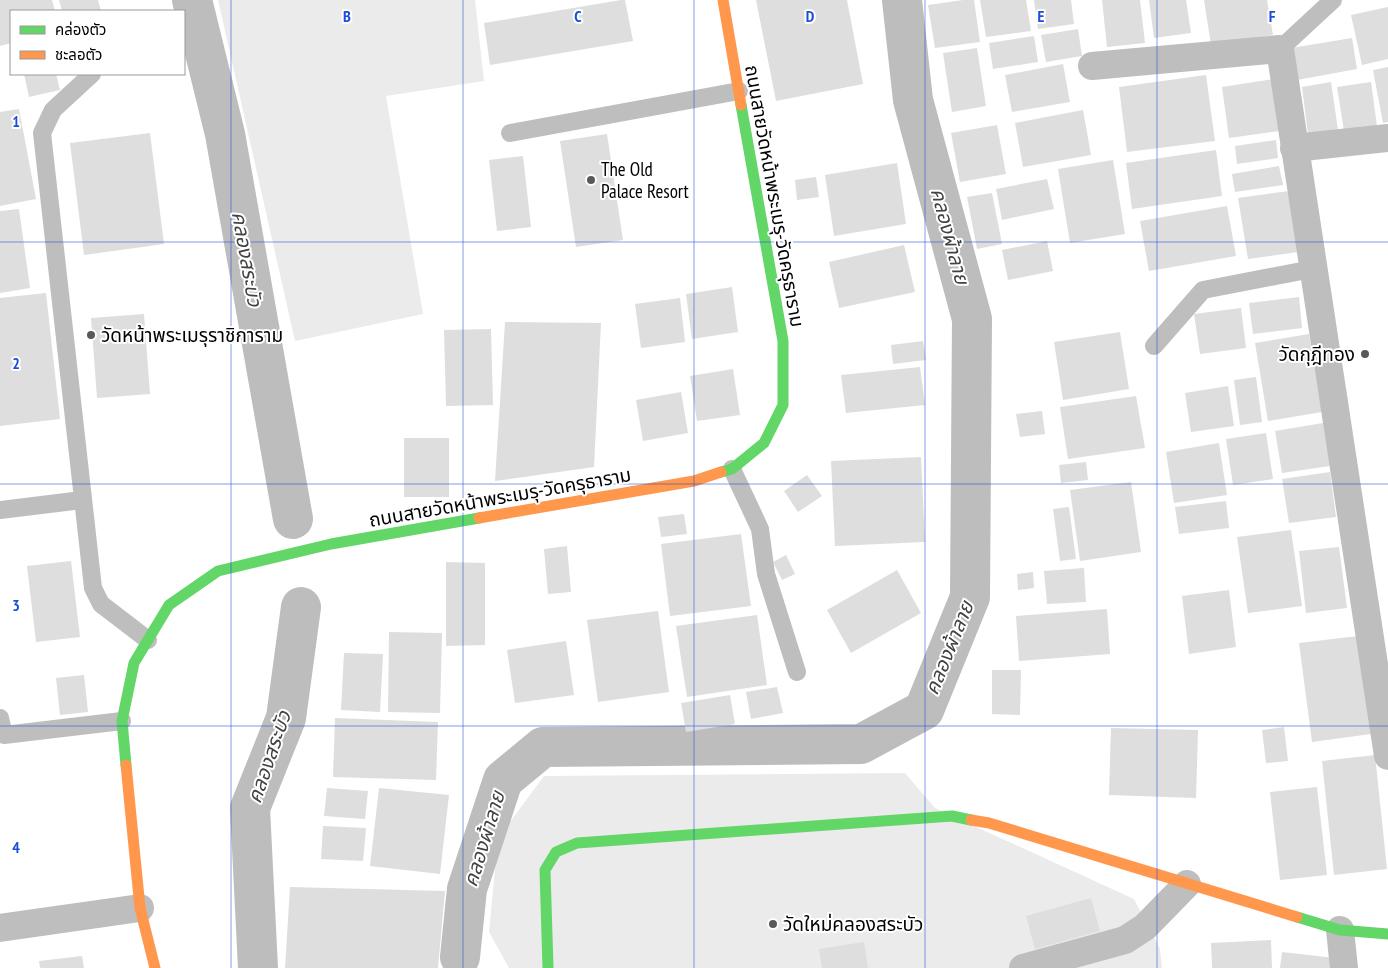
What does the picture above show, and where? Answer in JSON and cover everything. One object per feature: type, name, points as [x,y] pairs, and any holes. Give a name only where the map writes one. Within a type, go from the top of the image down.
[{"type":"street","name":"ถนนสายวัดหน้าพระเมรุ-วัดครุธาราม","points":[[155,968],[140,908],[122,721],[134,663],[169,605],[218,571],[331,544],[694,481],[732,469],[764,443],[783,405],[783,341],[723,0]]},
{"type":"street","points":[[1092,66],[1280,48],[1312,269],[1388,756]]},
{"type":"street","points":[[1294,148],[1388,138]]},
{"type":"street","points":[[548,968],[545,870],[556,852],[577,843],[952,816],[989,823],[1340,930],[1388,934]]},
{"type":"street","points":[[1024,968],[1125,940],[1145,927],[1187,884]]},
{"type":"street","points":[[0,928],[140,908]]},
{"type":"street","points":[[1340,930],[1344,968]]},
{"type":"lane","points":[[1280,48],[1333,0]]},
{"type":"lane","points":[[91,75],[53,110],[42,134],[93,588],[102,604],[148,640]]},
{"type":"lane","points":[[510,133],[740,91]]},
{"type":"lane","points":[[1154,346],[1203,290],[1312,269]]},
{"type":"lane","points":[[732,469],[760,529],[766,574],[797,672]]},
{"type":"lane","points":[[0,510],[82,500]]},
{"type":"lane","points":[[1,729],[122,721]]},
{"type":"shaded area","points":[[218,0],[475,0],[484,81],[386,96],[423,314],[295,341]]},
{"type":"shaded area","points":[[905,773],[935,808],[1134,899],[1160,949],[1162,968],[509,968],[489,932],[498,838],[544,776]]},
{"type":"building","points":[[0,0],[52,0],[55,10],[10,10],[10,43],[0,46]]},
{"type":"building","points":[[59,0],[98,0],[101,10],[62,10]]},
{"type":"building","points":[[625,0],[633,41],[490,65],[484,23]]},
{"type":"building","points":[[756,0],[847,0],[863,84],[776,101]]},
{"type":"building","points":[[974,0],[980,42],[935,48],[928,5]]},
{"type":"building","points":[[980,0],[1026,0],[1031,31],[986,37]]},
{"type":"building","points":[[1034,0],[1071,0],[1074,24],[1038,29]]},
{"type":"building","points":[[1102,0],[1140,0],[1145,43],[1107,47]]},
{"type":"building","points":[[1149,0],[1186,0],[1191,33],[1154,38]]},
{"type":"building","points":[[1204,0],[1267,0],[1273,35],[1211,45]]},
{"type":"building","points":[[1388,7],[1388,59],[1362,65],[1351,15]]},
{"type":"building","points":[[1078,29],[1082,56],[1046,62],[1041,35]]},
{"type":"building","points":[[1034,36],[1038,62],[993,69],[989,43]]},
{"type":"building","points":[[1352,38],[1357,69],[1297,80],[1291,48]]},
{"type":"building","points":[[977,48],[986,106],[952,112],[943,53]]},
{"type":"building","points":[[1063,64],[1070,102],[1012,112],[1005,75]]},
{"type":"building","points":[[1388,67],[1388,122],[1383,123],[1373,70]]},
{"type":"building","points":[[24,75],[56,75],[60,90],[29,97]]},
{"type":"building","points":[[1206,75],[1215,141],[1127,152],[1119,87]]},
{"type":"building","points":[[1273,79],[1280,131],[1229,138],[1222,87]]},
{"type":"building","points":[[1331,82],[1338,130],[1308,134],[1302,87]]},
{"type":"building","points":[[1371,82],[1377,126],[1344,131],[1337,87]]},
{"type":"building","points":[[19,109],[36,199],[0,206],[0,112]]},
{"type":"building","points":[[1083,110],[1091,155],[1023,167],[1015,123]]},
{"type":"building","points":[[997,125],[1006,174],[960,182],[951,133]]},
{"type":"building","points":[[150,133],[164,244],[84,255],[70,143]]},
{"type":"building","points":[[607,134],[623,240],[576,247],[560,141]]},
{"type":"building","points":[[1276,140],[1278,158],[1237,164],[1235,146]]},
{"type":"building","points":[[1216,150],[1222,196],[1132,209],[1126,163]]},
{"type":"building","points":[[523,156],[531,227],[497,231],[489,160]]},
{"type":"building","points":[[1113,160],[1125,234],[1070,243],[1058,169]]},
{"type":"building","points":[[897,163],[906,224],[834,236],[825,175]]},
{"type":"building","points":[[1279,166],[1283,185],[1235,192],[1232,174]]},
{"type":"building","points":[[816,177],[819,197],[797,200],[795,180]]},
{"type":"building","points":[[1047,179],[1054,209],[1002,220],[996,189]]},
{"type":"building","points":[[1289,191],[1298,252],[1248,259],[1238,198]]},
{"type":"building","points":[[992,193],[1002,244],[977,249],[967,197]]},
{"type":"building","points":[[1227,206],[1236,256],[1149,271],[1140,221]]},
{"type":"building","points":[[19,209],[30,288],[0,293],[0,211]]},
{"type":"building","points":[[1047,241],[1053,271],[1008,280],[1002,250]]},
{"type":"building","points":[[904,245],[915,292],[839,308],[829,262]]},
{"type":"building","points":[[732,287],[738,332],[692,339],[686,294]]},
{"type":"building","points":[[46,293],[60,419],[0,426],[0,298]]},
{"type":"building","points":[[1299,297],[1302,328],[1253,334],[1249,303]]},
{"type":"building","points":[[680,298],[685,342],[641,348],[635,304]]},
{"type":"building","points":[[1241,308],[1246,348],[1200,354],[1194,314]]},
{"type":"building","points":[[144,314],[150,394],[97,398],[91,318]]},
{"type":"building","points":[[505,322],[601,323],[594,467],[495,481]]},
{"type":"building","points":[[491,329],[493,405],[446,406],[444,330]]},
{"type":"building","points":[[1120,332],[1129,389],[1063,400],[1054,342]]},
{"type":"building","points":[[1309,334],[1322,412],[1268,421],[1255,343]]},
{"type":"building","points":[[923,341],[926,360],[893,364],[891,345]]},
{"type":"building","points":[[920,367],[925,405],[846,413],[841,375]]},
{"type":"building","points":[[733,369],[740,415],[697,421],[690,376]]},
{"type":"building","points":[[1256,377],[1262,422],[1240,425],[1234,380]]},
{"type":"building","points":[[1228,386],[1234,426],[1191,432],[1185,393]]},
{"type":"building","points":[[681,392],[688,433],[643,441],[636,400]]},
{"type":"building","points":[[1136,396],[1145,448],[1068,459],[1060,407]]},
{"type":"building","points":[[1042,411],[1045,434],[1020,437],[1016,414]]},
{"type":"building","points":[[1323,423],[1330,466],[1282,473],[1275,431]]},
{"type":"building","points":[[1266,433],[1273,479],[1233,485],[1226,439]]},
{"type":"building","points":[[404,438],[449,438],[449,497],[404,497]]},
{"type":"building","points":[[1219,443],[1227,495],[1174,503],[1166,452]]},
{"type":"building","points":[[921,457],[925,542],[835,546],[831,461]]},
{"type":"building","points":[[1086,462],[1088,480],[1061,483],[1059,465]]},
{"type":"building","points":[[1330,472],[1336,517],[1289,523],[1282,479]]},
{"type":"building","points":[[807,475],[822,496],[798,512],[784,491]]},
{"type":"building","points":[[1131,482],[1141,552],[1080,561],[1070,490]]},
{"type":"building","points":[[1226,501],[1229,528],[1179,534],[1175,507]]},
{"type":"building","points":[[1069,507],[1076,559],[1060,561],[1053,509]]},
{"type":"building","points":[[684,514],[687,534],[661,537],[658,517]]},
{"type":"building","points":[[1291,530],[1302,606],[1248,613],[1237,537]]},
{"type":"building","points":[[741,534],[751,606],[670,616],[661,544]]},
{"type":"building","points":[[567,546],[571,592],[548,594],[544,549]]},
{"type":"building","points":[[1339,547],[1347,608],[1306,613],[1299,551]]},
{"type":"building","points":[[786,555],[795,574],[782,580],[773,562]]},
{"type":"building","points":[[71,561],[80,637],[36,642],[27,566]]},
{"type":"building","points":[[446,562],[485,563],[485,645],[446,646]]},
{"type":"building","points":[[1084,568],[1086,602],[1047,604],[1044,571]]},
{"type":"building","points":[[897,570],[921,613],[851,653],[827,610]]},
{"type":"building","points":[[1033,572],[1034,588],[1018,590],[1017,574]]},
{"type":"building","points":[[1229,590],[1236,647],[1189,654],[1182,596]]},
{"type":"building","points":[[1107,609],[1110,654],[1019,661],[1016,616]]},
{"type":"building","points":[[658,611],[669,692],[598,702],[587,620]]},
{"type":"building","points":[[757,615],[767,685],[687,697],[676,626]]},
{"type":"building","points":[[389,632],[442,633],[440,713],[388,712]]},
{"type":"building","points":[[1358,636],[1371,734],[1312,742],[1299,643]]},
{"type":"building","points":[[566,641],[574,695],[515,703],[507,650]]},
{"type":"building","points":[[344,653],[383,654],[380,712],[341,710]]},
{"type":"building","points":[[992,670],[1021,670],[1020,715],[992,714]]},
{"type":"building","points":[[84,675],[88,712],[60,715],[56,678]]},
{"type":"building","points":[[777,687],[783,713],[751,719],[746,692]]},
{"type":"building","points":[[730,695],[735,724],[686,732],[681,703]]},
{"type":"building","points":[[335,718],[438,722],[436,780],[333,777]]},
{"type":"building","points":[[1284,727],[1288,761],[1266,763],[1262,730]]},
{"type":"building","points":[[1111,728],[1198,730],[1196,798],[1109,795]]},
{"type":"building","points":[[1375,755],[1387,869],[1334,875],[1322,761]]},
{"type":"building","points":[[1317,787],[1327,875],[1280,880],[1270,792]]},
{"type":"building","points":[[327,788],[368,791],[365,819],[324,816]]},
{"type":"building","points":[[379,788],[449,795],[440,874],[370,866]]},
{"type":"building","points":[[323,826],[366,828],[363,861],[321,859]]},
{"type":"building","points":[[290,887],[445,891],[438,968],[285,968]]},
{"type":"building","points":[[1091,898],[1100,931],[1035,949],[1026,916]]},
{"type":"building","points":[[1271,940],[1272,968],[1212,968],[1211,943]]},
{"type":"building","points":[[864,942],[868,968],[822,968],[819,949]]},
{"type":"building","points":[[1282,952],[1335,958],[1334,968],[1280,968]]},
{"type":"building","points":[[82,956],[84,968],[40,968],[39,961]]},
{"type":"waterway","name":"คลองสระบัว","points":[[192,0],[225,134],[293,519]]},
{"type":"waterway","name":"คลองผ้าลาย","points":[[460,957],[467,889],[503,780],[543,747],[861,744],[924,710],[970,597],[972,319],[913,100],[902,0]]},
{"type":"waterway","name":"คลองสระบัว","points":[[258,968],[250,808],[286,718],[301,607]]},
{"type":"traffic: fast","points":[[721,472],[732,469],[764,443],[783,405],[783,341],[741,105]]},
{"type":"traffic: fast","points":[[126,765],[122,721],[134,663],[169,605],[218,571],[331,544],[479,518]]},
{"type":"traffic: fast","points":[[548,968],[545,870],[556,852],[577,843],[952,816],[971,820]]},
{"type":"traffic: fast","points":[[1297,917],[1340,930],[1388,934]]},
{"type":"traffic: slow","points":[[723,0],[741,105]]},
{"type":"traffic: slow","points":[[479,518],[694,481],[721,472]]},
{"type":"traffic: slow","points":[[126,765],[140,908],[155,968]]},
{"type":"traffic: slow","points":[[971,820],[989,823],[1297,917]]},
{"type":"place","name":"The Old Palace Resort","points":[[591,180]]},
{"type":"place","name":"วัดหน้าพระเมรุราชิการาม","points":[[91,335]]},
{"type":"place","name":"วัดกุฎีทอง","points":[[1365,354]]},
{"type":"place","name":"วัดใหม่คลองสระบัว","points":[[773,924]]}]
